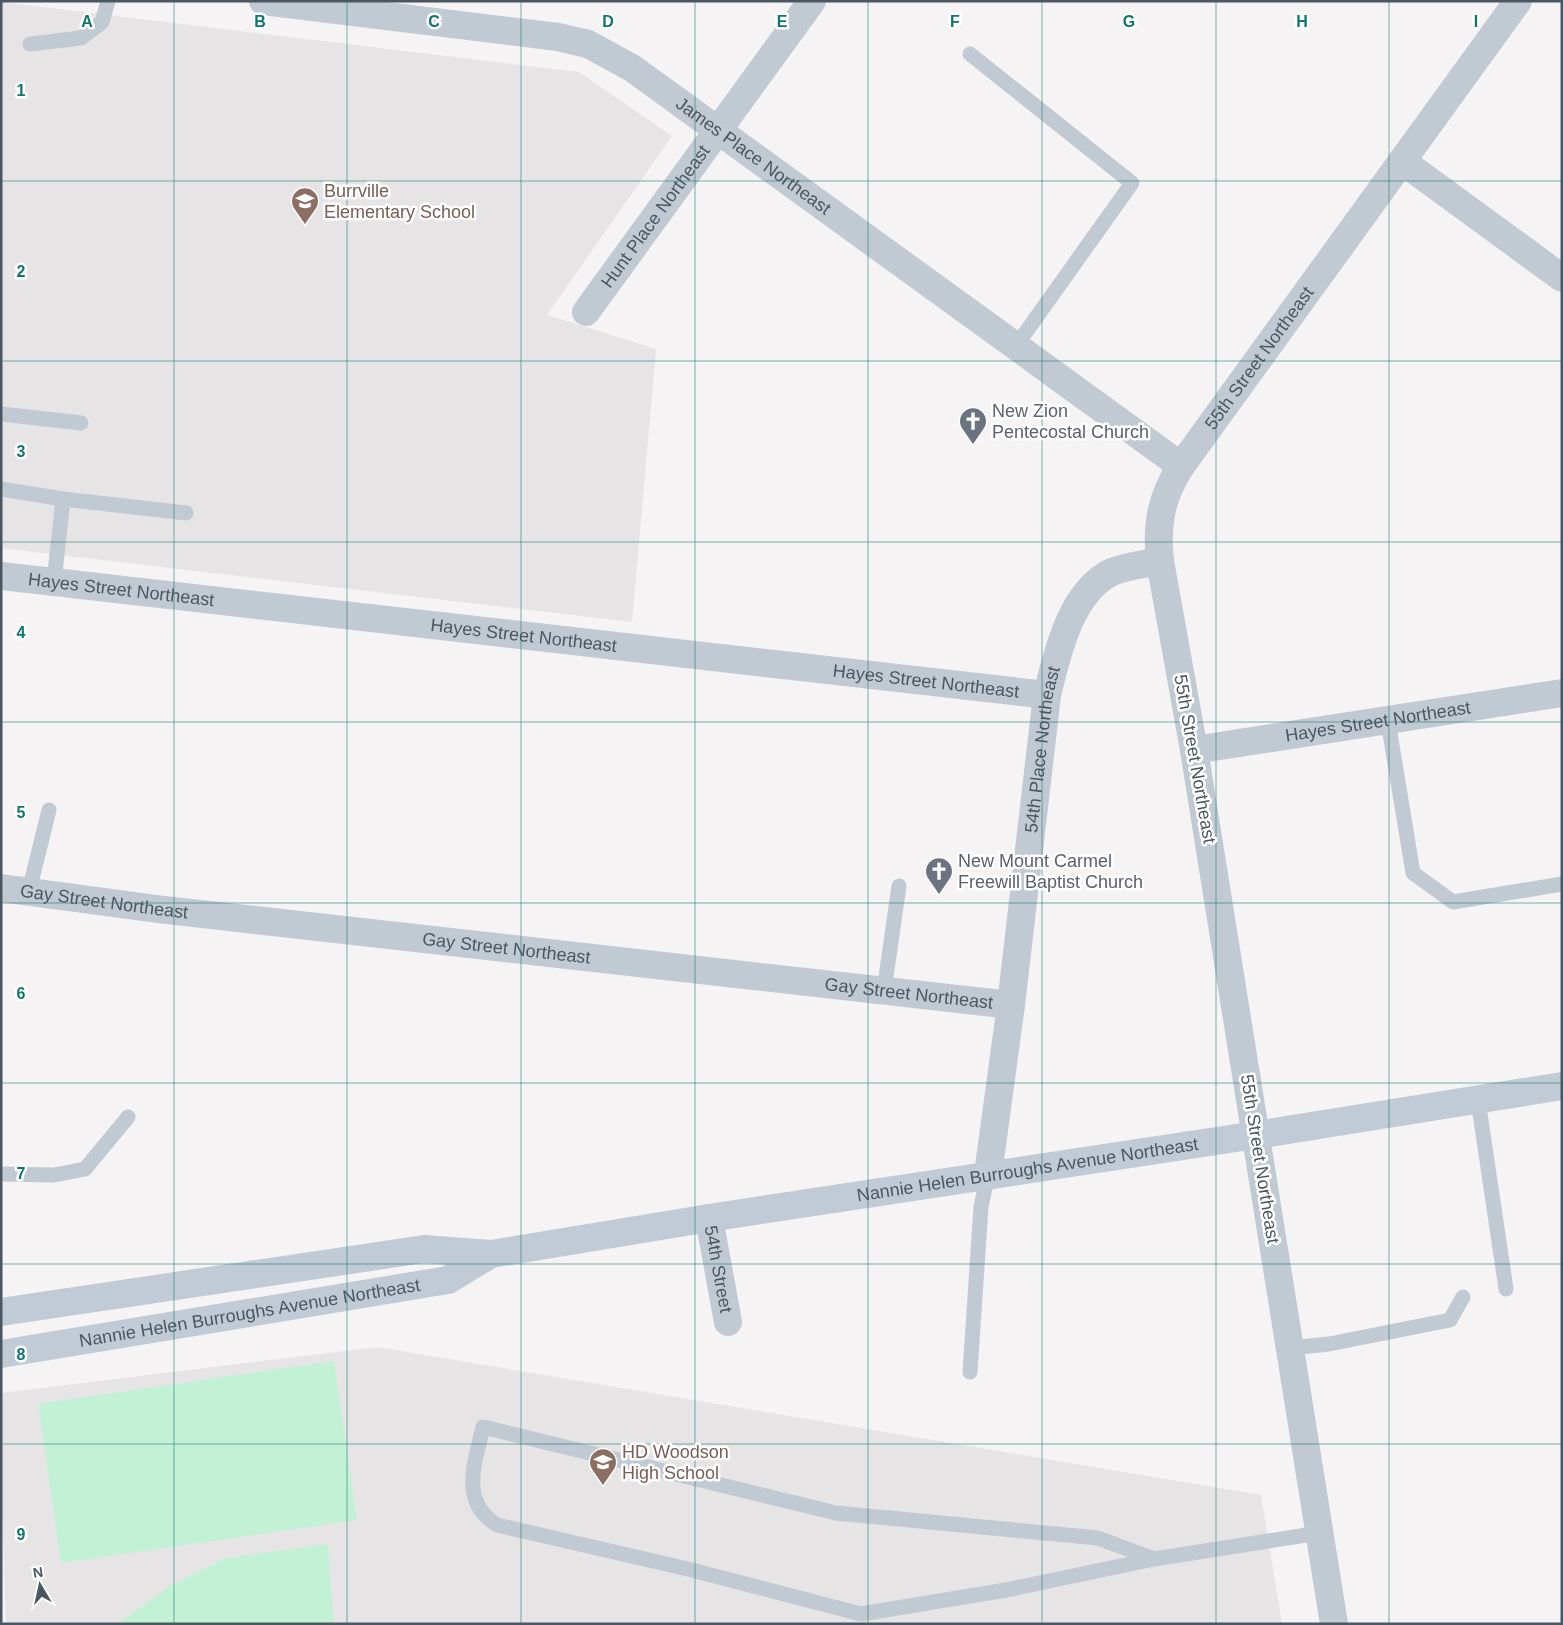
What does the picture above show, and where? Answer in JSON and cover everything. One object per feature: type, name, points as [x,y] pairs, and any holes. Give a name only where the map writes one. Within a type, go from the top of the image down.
[{"type":"main road","name":"Nannie Helen Burroughs Avenue Northeast","points":[[1,1312],[424,1249],[491,1254],[988,1174],[1256,1135],[1562,1086]]},
{"type":"main road","name":"Nannie Helen Burroughs Avenue Northeast","points":[[1,1354],[448,1280],[491,1254]]},
{"type":"street","name":"James Place Northeast","points":[[263,1],[558,37],[588,44],[632,68],[1181,466]]},
{"type":"street","name":"Hunt Place Northeast","points":[[586,312],[812,1]]},
{"type":"street","name":"55th Street Northeast","points":[[1334,1624],[1194,750],[1160,562],[1158,541],[1159,513],[1170,481],[1518,1]]},
{"type":"street","points":[[1402,161],[1562,278]]},
{"type":"street","name":"54th Place Northeast","points":[[988,1174],[1047,695],[1063,635],[1079,604],[1093,585],[1113,572],[1160,562]]},
{"type":"street","name":"Hayes Street Northeast","points":[[1,576],[1047,695]]},
{"type":"street","name":"Hayes Street Northeast","points":[[1194,750],[1562,693]]},
{"type":"street","name":"Gay Street Northeast","points":[[1,888],[156,909],[1010,1005]]},
{"type":"street","name":"54th Street","points":[[710,1218],[728,1322]]},
{"type":"lane","points":[[30,44],[82,38],[102,22],[108,1]]},
{"type":"lane","points":[[970,54],[1132,183],[1016,346]]},
{"type":"lane","points":[[1,414],[81,423]]},
{"type":"lane","points":[[1,489],[64,499],[186,513]]},
{"type":"lane","points":[[54,582],[64,499]]},
{"type":"lane","points":[[1388,721],[1413,873],[1453,902],[1562,884]]},
{"type":"lane","points":[[29,891],[49,810]]},
{"type":"lane","points":[[884,991],[899,886]]},
{"type":"lane","points":[[1478,1100],[1506,1289]]},
{"type":"lane","points":[[1,1174],[54,1175],[85,1169],[128,1117]]},
{"type":"lane","points":[[970,1372],[981,1208],[988,1174]]},
{"type":"lane","points":[[1290,1348],[1329,1344],[1450,1320],[1463,1298]]},
{"type":"lane","points":[[1154,1559],[1098,1538],[836,1513],[483,1427],[473,1474],[478,1505],[488,1519],[497,1525],[688,1569],[861,1614],[1006,1590],[1154,1559],[1319,1533]]},
{"type":"shaded area","name":"Burrville Elementary School","points":[[1,2],[579,72],[672,136],[547,315],[656,349],[632,622],[1,548]]},
{"type":"shaded area","name":"HD Woodson High School","points":[[377,1347],[1261,1495],[1282,1624],[6,1624],[1,1476],[1,1393]]},
{"type":"green space","points":[[334,1361],[357,1520],[61,1563],[38,1404]]},
{"type":"green space","points":[[328,1544],[334,1624],[117,1624],[171,1585],[226,1558]]},
{"type":"place","name":"Burrville Elementary School","points":[[305,225]]},
{"type":"place","name":"New Zion Pentecostal Church","points":[[973,445]]},
{"type":"place","name":"New Mount Carmel Freewill Baptist Church","points":[[939,895]]},
{"type":"place","name":"HD Woodson High School","points":[[603,1486]]}]
